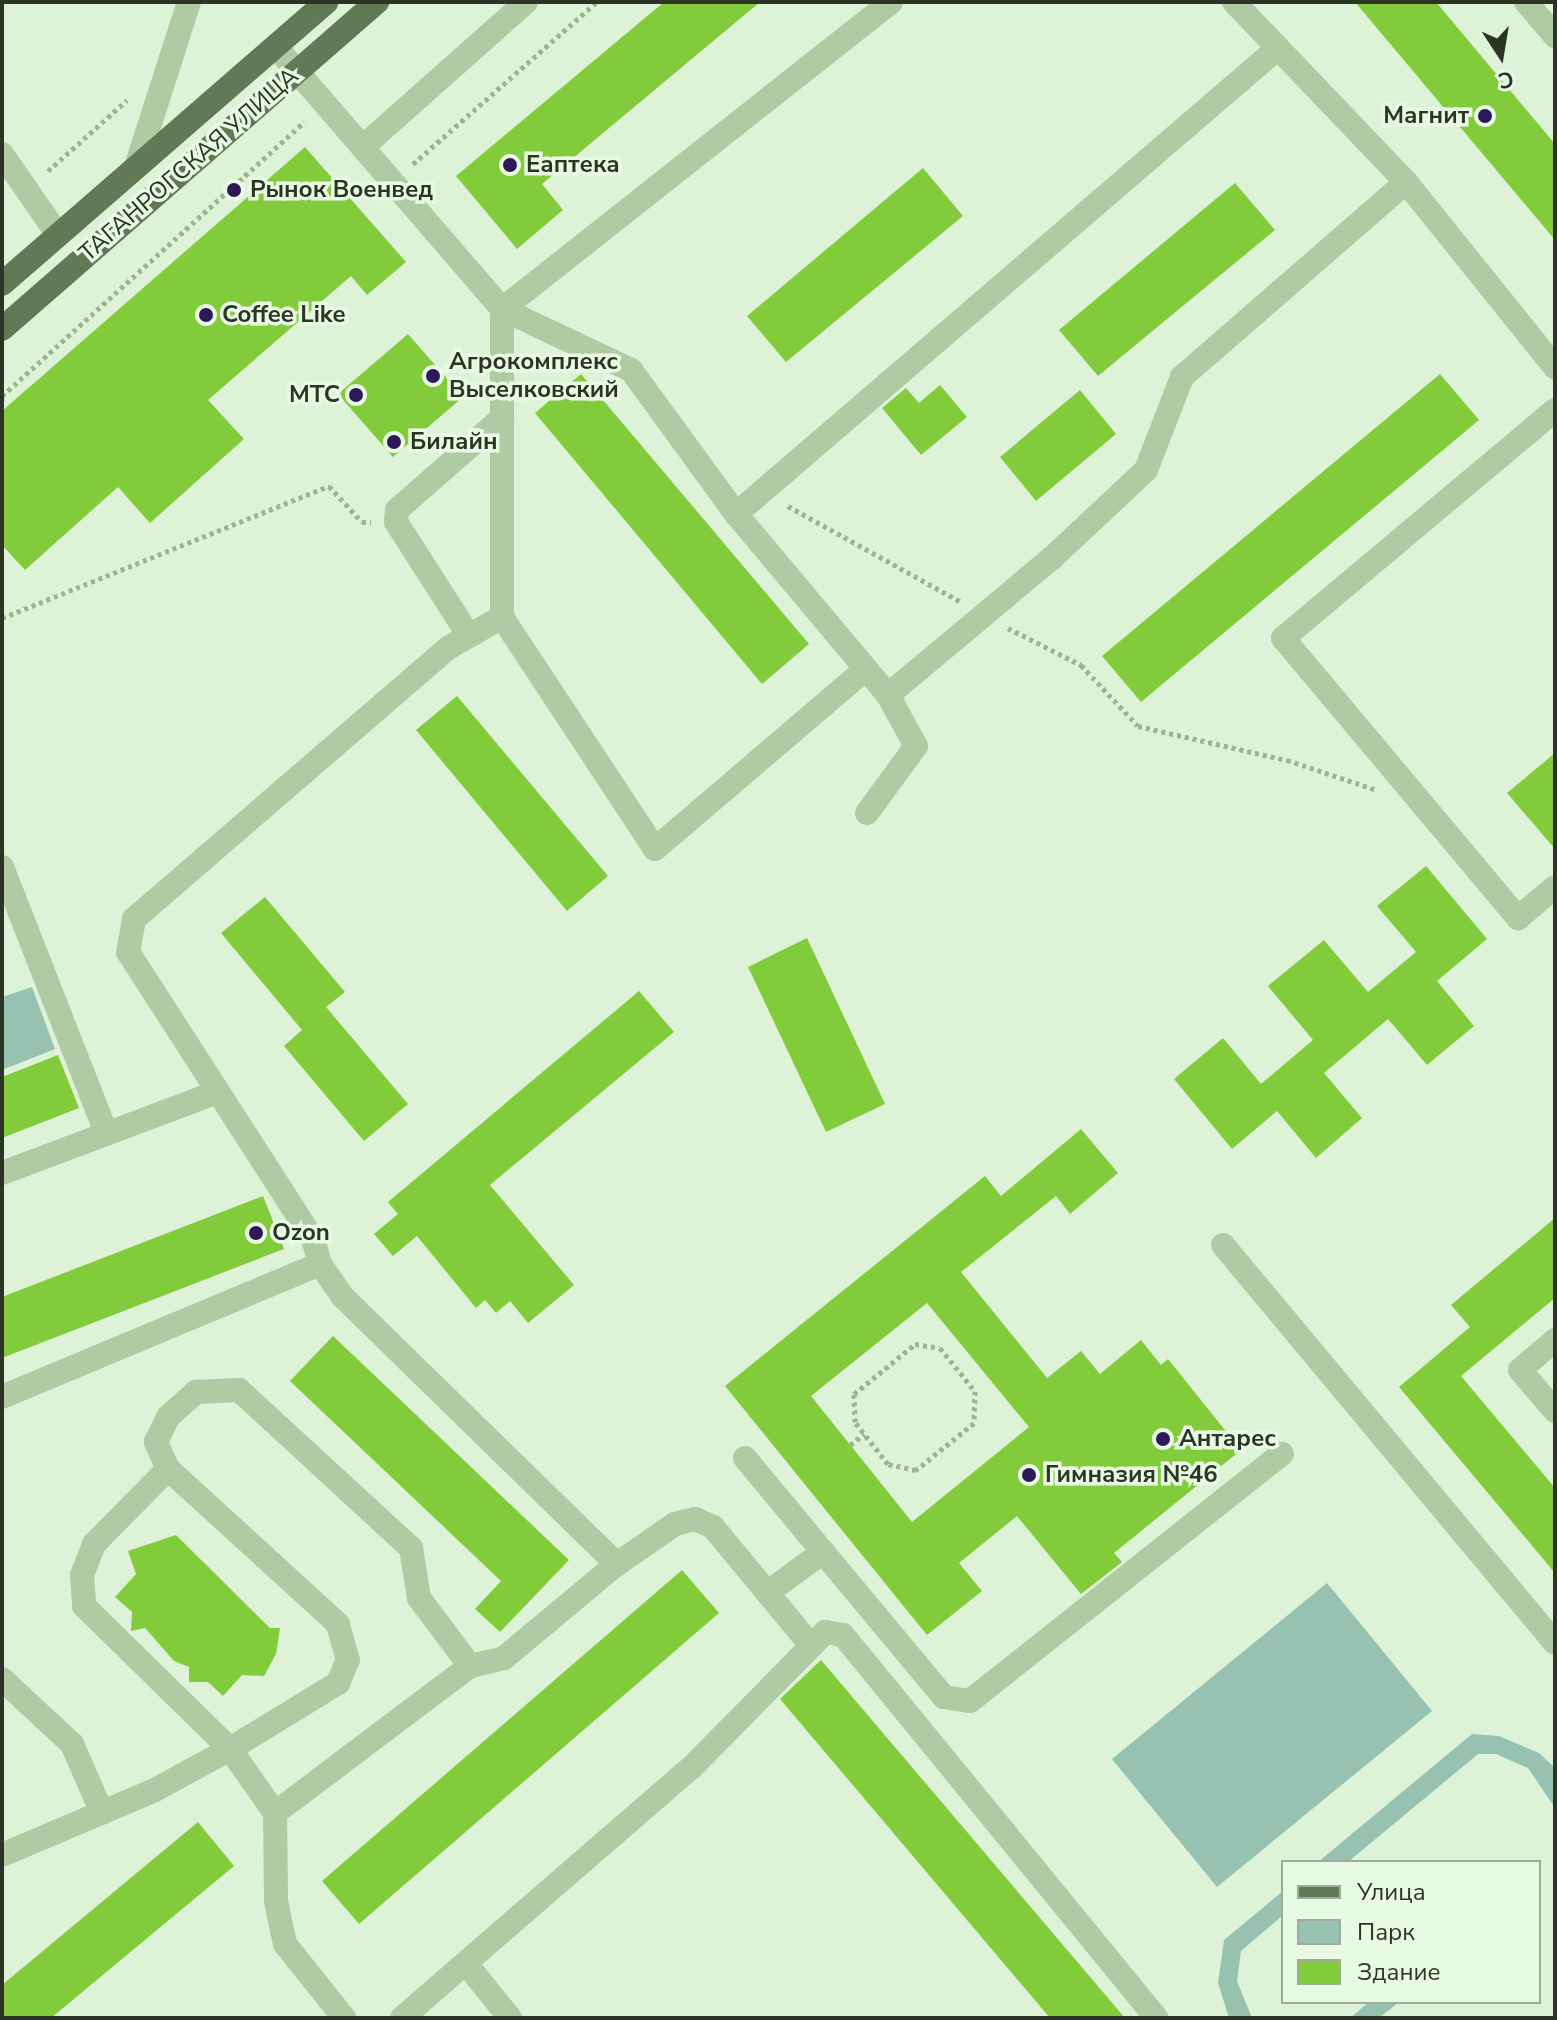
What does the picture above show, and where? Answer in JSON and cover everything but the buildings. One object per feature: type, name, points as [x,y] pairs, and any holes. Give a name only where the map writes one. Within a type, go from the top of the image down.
[{"type":"main road","name":"ТАГАНРОГСКАЯ УЛИЦА","points":[[2,284],[326,2]]},
{"type":"main road","name":"ТАГАНРОГСКАЯ УЛИЦА","points":[[2,329],[377,2]]},
{"type":"street","points":[[136,167],[189,2]]},
{"type":"street","points":[[365,145],[526,2]]},
{"type":"street","points":[[502,309],[891,2]]},
{"type":"street","points":[[1234,2],[1406,182],[1555,367]]},
{"type":"street","points":[[1526,2],[1555,36]]},
{"type":"street","points":[[276,47],[365,145],[502,309],[631,370],[736,514],[888,695],[916,746],[867,813]]},
{"type":"street","points":[[736,514],[1278,48]]},
{"type":"street","points":[[2,154],[58,235]]},
{"type":"street","points":[[888,695],[984,615],[1146,470],[1182,377],[1406,182]]},
{"type":"street","points":[[502,309],[502,617],[655,849],[866,669]]},
{"type":"street","points":[[1555,410],[1283,638],[1518,918],[1555,887]]},
{"type":"street","points":[[469,636],[396,522],[397,510],[502,418]]},
{"type":"street","points":[[502,617],[448,648],[134,919],[128,952],[313,1239],[320,1264],[343,1297],[617,1564]]},
{"type":"street","points":[[2,867],[106,1133]]},
{"type":"street","points":[[2,1173],[218,1092]]},
{"type":"street","points":[[1223,1245],[1555,1643]]},
{"type":"street","points":[[2,1397],[320,1264]]},
{"type":"street","points":[[1555,1340],[1520,1370],[1555,1411]]},
{"type":"street","points":[[2,1855],[102,1813],[230,1749],[338,1683],[348,1660],[338,1624],[168,1469],[156,1442],[168,1417],[196,1392],[239,1390],[411,1548],[419,1598],[470,1666]]},
{"type":"street","points":[[745,1458],[944,1697],[970,1701],[1282,1454]]},
{"type":"street","points":[[168,1469],[94,1544],[82,1575],[84,1606],[230,1749],[275,1813],[276,1901],[285,1944],[344,2018]]},
{"type":"street","points":[[275,1813],[470,1666],[504,1658],[617,1564],[675,1524],[695,1519],[713,1527],[809,1643]]},
{"type":"street","points":[[767,1593],[823,1552]]},
{"type":"street","points":[[402,2018],[468,1966],[692,1767],[809,1643],[825,1632],[843,1635],[1156,2018]]},
{"type":"street","points":[[2,1679],[72,1744],[102,1813]]},
{"type":"street","points":[[468,1966],[510,2018]]},
{"type":"path","points":[[395,181],[597,2]]},
{"type":"path","points":[[28,188],[130,97]]},
{"type":"path","points":[[2,386],[5,394],[326,103]]},
{"type":"path","points":[[2,618],[329,486],[362,522],[396,522]]},
{"type":"path","points":[[762,491],[984,615],[1081,665],[1138,726],[1287,760],[1374,789],[1397,775]]},
{"type":"path","points":[[915,1344],[940,1348],[975,1391],[974,1423],[916,1470],[888,1464],[864,1434],[855,1422],[854,1394],[915,1344]]},
{"type":"path","points":[[850,1445],[864,1434]]},
{"type":"green space","points":[[32,987],[55,1049],[2,1070],[2,997]]},
{"type":"green space","points":[[1327,1583],[1432,1711],[1217,1887],[1112,1759]]},
{"type":"green space","points":[[1472,1734],[1499,1736],[1539,1753],[1555,1768],[1555,1808],[1528,1768],[1496,1754],[1478,1754],[1350,1860],[1320,1860]]},
{"type":"green space","points":[[1281,1893],[1281,1917],[1241,1951],[1237,1981],[1252,2018],[1229,2018],[1218,1983],[1224,1940]]},
{"type":"green space","points":[[1367,2004],[1396,2004],[1379,2018],[1350,2018]]},
{"type":"place","name":"Магнит","points":[[1485,116]]},
{"type":"place","name":"Еаптека","points":[[510,165]]},
{"type":"place","name":"Рынок Военвед","points":[[234,190]]},
{"type":"place","name":"Coffee Like","points":[[206,315]]},
{"type":"place","name":"Агрокомплекс Выселковский","points":[[433,376]]},
{"type":"place","name":"МТС","points":[[356,395]]},
{"type":"place","name":"Билайн","points":[[394,442]]},
{"type":"place","name":"Ozon","points":[[256,1233]]},
{"type":"place","name":"Антарес","points":[[1163,1439]]},
{"type":"place","name":"Гимназия №46","points":[[1029,1475]]}]
